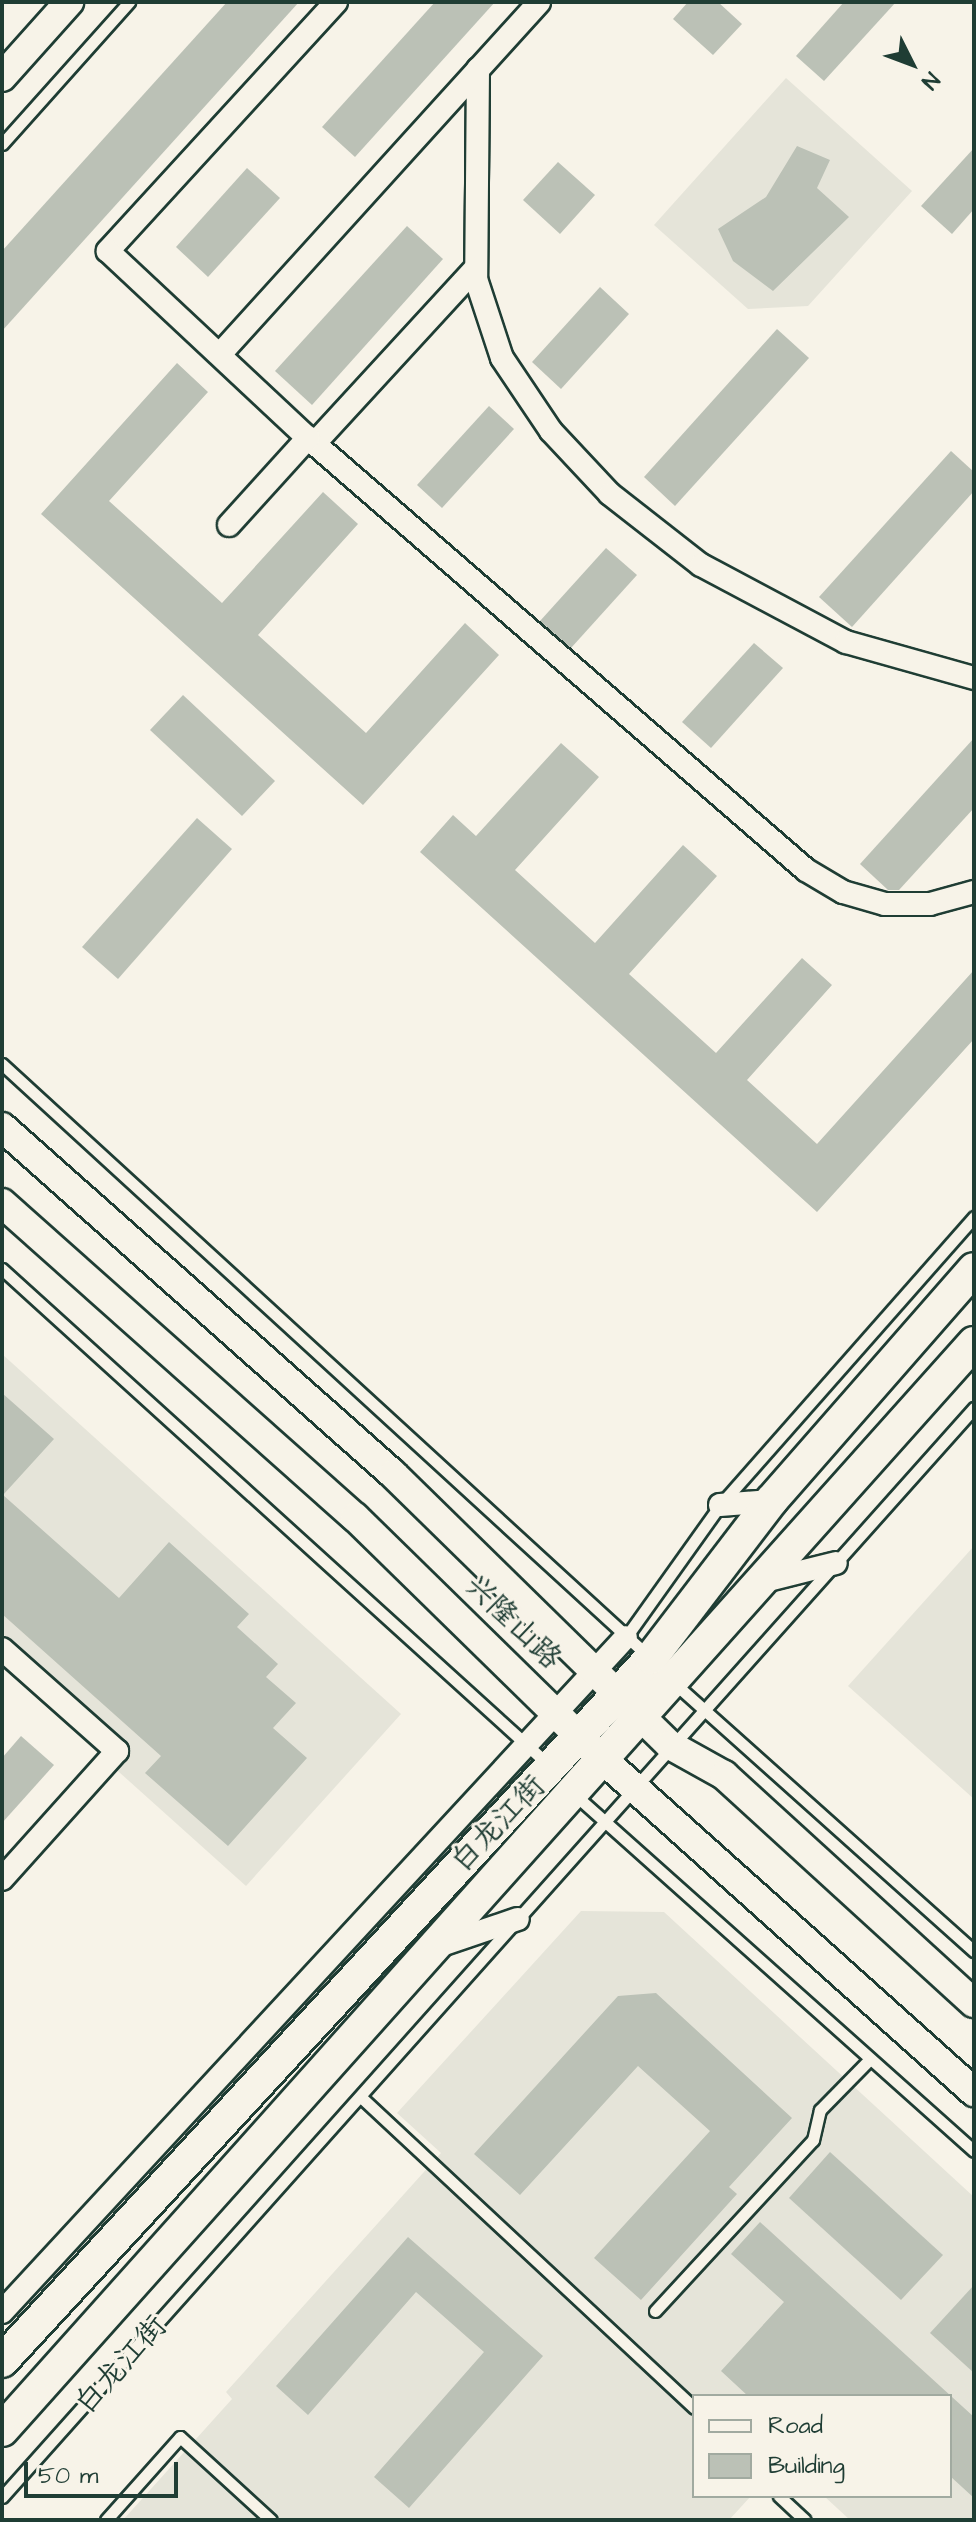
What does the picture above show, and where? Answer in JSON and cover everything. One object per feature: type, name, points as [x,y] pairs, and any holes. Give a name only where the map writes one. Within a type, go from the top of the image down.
[{"type":"main road","name":"白龙江街","points":[[660,1669],[771,1501],[974,1269]]},
{"type":"main road","name":"白龙江街","points":[[2,2361],[448,1877],[560,1778],[660,1669],[759,1583],[974,1343]]},
{"type":"main road","name":"白龙江街","points":[[2,2430],[441,1945],[560,1778]]},
{"type":"street","points":[[2,77],[69,2]]},
{"type":"street","points":[[336,2],[108,251],[222,352],[311,441],[824,882],[864,899],[908,906],[974,892]]},
{"type":"street","points":[[222,352],[539,2]]},
{"type":"street","points":[[478,69],[475,269],[493,337],[524,397],[639,519],[701,565],[846,642],[974,678]]},
{"type":"street","points":[[229,525],[475,269]]},
{"type":"street","name":"兴隆山路","points":[[2,1127],[393,1474],[670,1745],[724,1775],[974,2003]]},
{"type":"street","name":"兴隆山路","points":[[2,1203],[355,1517],[633,1787],[974,2092]]},
{"type":"street","points":[[720,1505],[771,1501]]},
{"type":"street","points":[[759,1583],[836,1563]]},
{"type":"street","name":"白龙江街","points":[[2,2312],[201,2093],[379,1906],[626,1637]]},
{"type":"street","points":[[2,1649],[117,1751],[2,1879]]},
{"type":"street","points":[[379,1906],[448,1877]]},
{"type":"street","points":[[441,1945],[518,1919]]},
{"type":"street","points":[[189,2155],[201,2093]]},
{"type":"lane","points":[[2,144],[129,2]]},
{"type":"lane","points":[[2,1064],[660,1669],[974,1951]]},
{"type":"lane","points":[[626,1637],[720,1505],[974,1217]]},
{"type":"lane","points":[[2,1269],[528,1746],[603,1820],[974,2151]]},
{"type":"lane","name":"白龙江街","points":[[2,2497],[363,2099],[603,1820],[974,1408]]},
{"type":"lane","points":[[655,2311],[813,2140],[820,2110],[870,2059]]},
{"type":"lane","points":[[363,2099],[692,2406]]},
{"type":"lane","points":[[106,2520],[180,2437],[271,2520]]},
{"type":"lane","points":[[781,2498],[805,2520]]},
{"type":"shaded area","points":[[786,78],[912,191],[808,306],[748,309],[654,225]]},
{"type":"shaded area","points":[[2,1354],[401,1714],[246,1886],[2,1667]]},
{"type":"shaded area","points":[[974,1546],[974,1799],[848,1686]]},
{"type":"shaded area","points":[[581,1911],[664,1912],[974,2197],[974,2520],[850,2520],[826,2498],[952,2498],[952,2394],[692,2394],[692,2498],[749,2498],[729,2520],[123,2520],[232,2399],[226,2392],[441,2153],[397,2113]]},
{"type":"building","points":[[227,2],[299,2],[2,331],[2,251]]},
{"type":"building","points":[[435,2],[495,2],[355,157],[322,127]]},
{"type":"building","points":[[688,2],[718,2],[742,24],[713,55],[673,19]]},
{"type":"building","points":[[844,2],[896,2],[824,81],[796,56]]},
{"type":"building","points":[[797,146],[830,160],[817,188],[849,217],[773,291],[733,261],[718,229],[766,197]]},
{"type":"building","points":[[974,148],[974,209],[952,234],[921,206]]},
{"type":"building","points":[[558,162],[595,195],[560,234],[523,200]]},
{"type":"building","points":[[247,168],[280,198],[208,277],[176,247]]},
{"type":"building","points":[[407,226],[443,259],[312,405],[275,371]]},
{"type":"building","points":[[600,287],[629,314],[561,389],[532,362]]},
{"type":"building","points":[[777,329],[809,358],[675,506],[644,477]]},
{"type":"building","points":[[177,363],[208,392],[109,501],[222,603],[323,492],[358,524],[258,635],[366,733],[465,623],[499,655],[363,805],[41,514]]},
{"type":"building","points":[[489,406],[514,429],[442,508],[417,485]]},
{"type":"building","points":[[951,451],[974,472],[974,491],[852,627],[819,597]]},
{"type":"building","points":[[606,548],[637,575],[571,648],[540,621]]},
{"type":"building","points":[[754,643],[783,668],[711,748],[682,722]]},
{"type":"building","points":[[183,695],[275,781],[242,816],[150,730]]},
{"type":"building","points":[[974,738],[974,808],[899,890],[888,890],[860,864]]},
{"type":"building","points":[[561,743],[599,777],[515,870],[595,943],[683,845],[717,876],[629,974],[716,1053],[802,958],[832,985],[747,1080],[817,1144],[974,970],[974,1039],[817,1212],[420,852],[453,815],[476,836]]},
{"type":"building","points":[[197,818],[232,849],[118,979],[82,947]]},
{"type":"building","points":[[2,1393],[54,1439],[3,1495],[119,1598],[169,1542],[249,1614],[237,1627],[278,1664],[266,1677],[296,1703],[273,1728],[307,1758],[228,1846],[145,1773],[161,1756],[2,1614]]},
{"type":"building","points":[[21,1736],[54,1765],[2,1823],[2,1758]]},
{"type":"building","points":[[656,1993],[792,2118],[729,2187],[737,2194],[641,2300],[594,2258],[710,2131],[638,2066],[520,2195],[474,2154],[618,1996]]},
{"type":"building","points":[[830,2152],[943,2255],[901,2300],[789,2198]]},
{"type":"building","points":[[760,2222],[949,2394],[746,2394],[721,2371],[784,2302],[731,2254]]},
{"type":"building","points":[[408,2237],[543,2356],[409,2508],[374,2477],[484,2352],[416,2292],[308,2415],[276,2386]]},
{"type":"building","points":[[974,2285],[974,2373],[930,2333]]},
{"type":"building","points":[[952,2397],[974,2417],[974,2498],[952,2478]]}]
